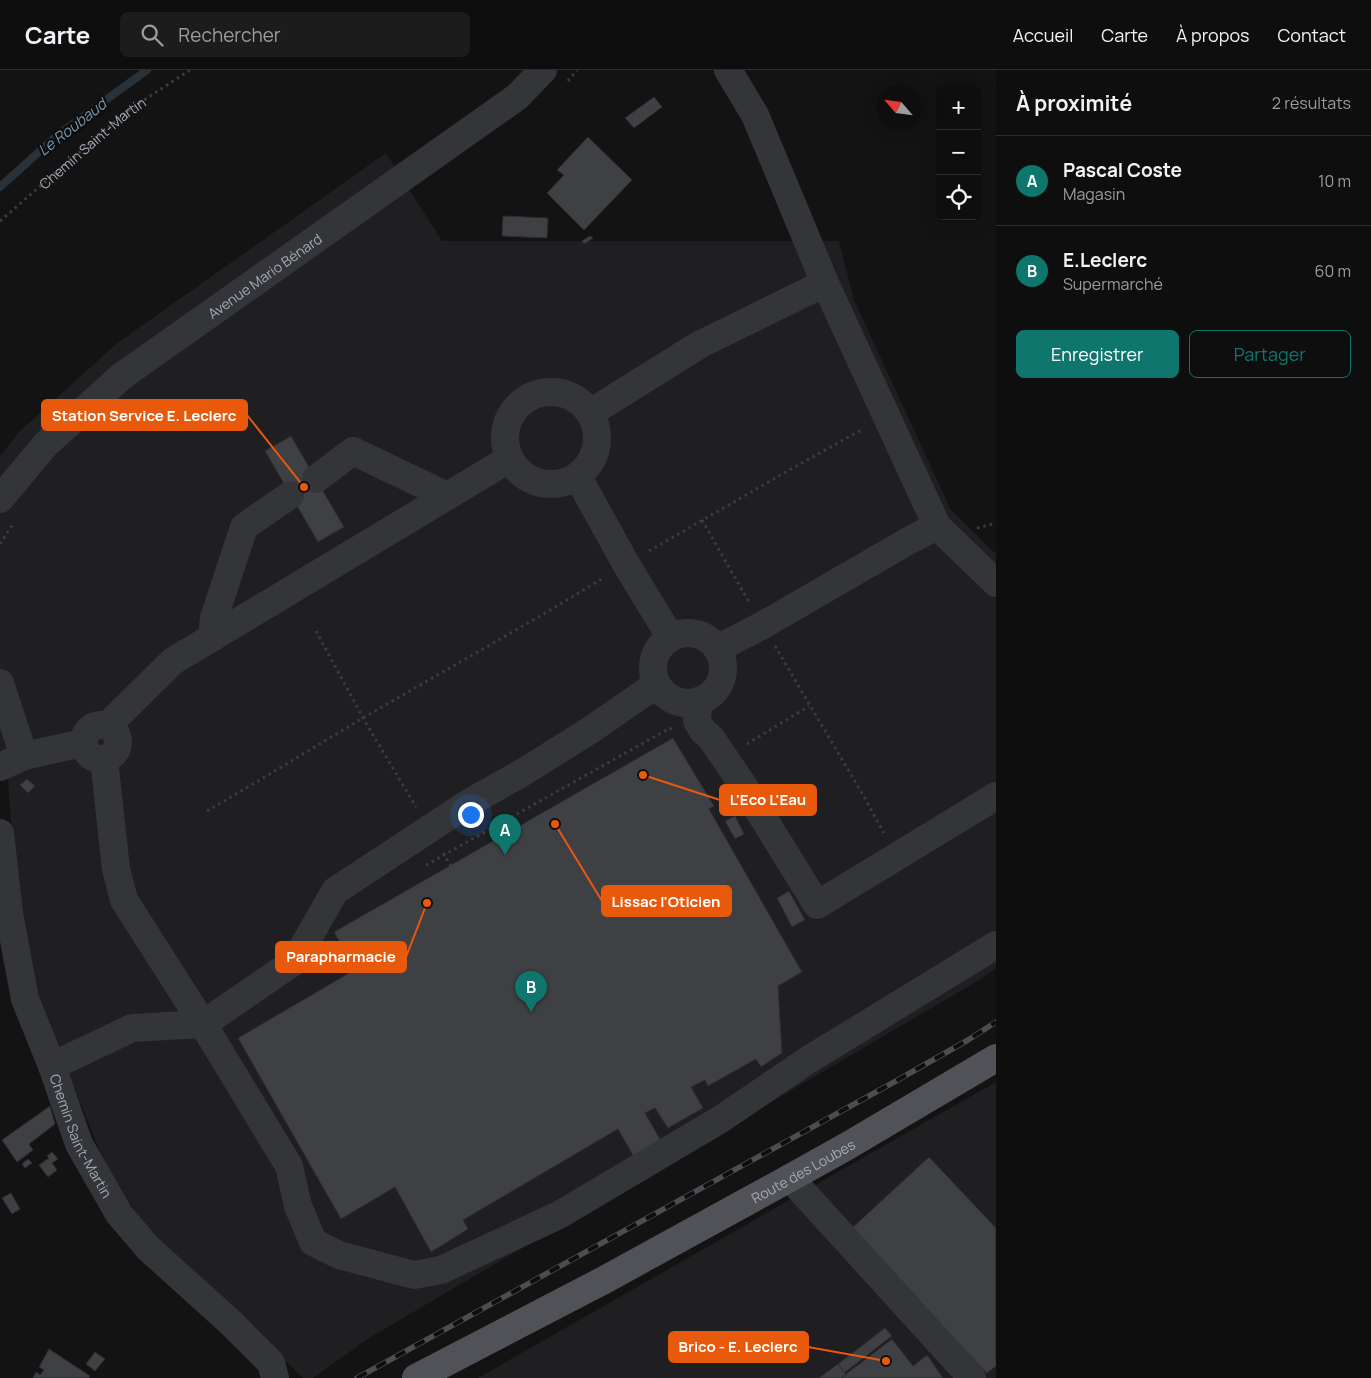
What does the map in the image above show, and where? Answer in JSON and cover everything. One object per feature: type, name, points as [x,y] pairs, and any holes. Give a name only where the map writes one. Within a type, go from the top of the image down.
[{"type":"main road","name":"Route des Loubes","points":[[416,1378],[606,1279],[790,1178],[996,1058]]},
{"type":"main road","name":"Route des Loubes","points":[[450,1378],[606,1279]]},
{"type":"street","name":"Avenue Mario Bénard","points":[[0,499],[46,444],[122,376],[517,97],[543,70]]},
{"type":"street","points":[[728,70],[754,115],[826,283],[937,526],[996,583]]},
{"type":"street","points":[[590,413],[699,344],[826,283]]},
{"type":"street","points":[[551,392],[566,394],[579,402],[590,413],[596,427],[597,442],[593,457],[578,477],[559,484],[544,484],[530,480],[518,471],[509,459],[505,444],[505,428],[511,414],[522,402],[535,394],[551,392]]},
{"type":"street","points":[[316,479],[353,451],[447,496]]},
{"type":"street","points":[[0,683],[12,761],[94,751],[112,756],[118,743],[118,737],[116,732],[108,726],[172,661],[509,459]]},
{"type":"street","points":[[578,477],[626,564],[671,638]]},
{"type":"street","points":[[212,638],[214,618],[244,527],[290,495]]},
{"type":"street","points":[[717,649],[937,526]]},
{"type":"street","points":[[685,634],[700,636],[717,649],[722,664],[721,678],[715,690],[707,697],[698,702],[687,703],[675,700],[666,696],[657,684],[653,670],[656,655],[671,638],[685,634]]},
{"type":"street","points":[[52,1066],[132,1028],[203,1024],[295,961],[335,891],[467,804],[526,771],[589,731],[657,684]]},
{"type":"street","points":[[698,702],[697,721],[744,785],[817,905],[996,796]]},
{"type":"street","points":[[94,751],[116,869],[124,900],[203,1024],[289,1166],[298,1206],[314,1242],[339,1255],[414,1275],[441,1270],[559,1215],[721,1118],[808,1060],[996,945]]},
{"type":"street","name":"Chemin Saint-Martin","points":[[0,833],[8,913],[25,999],[52,1066],[79,1144],[119,1214],[148,1248],[230,1322],[271,1363],[275,1378]]},
{"type":"street","points":[[790,1178],[972,1378]]},
{"type":"path","name":"Chemin Saint-Martin","points":[[0,221],[126,112],[190,70]]},
{"type":"path","points":[[207,811],[626,564],[849,436],[887,417]]},
{"type":"path","points":[[702,520],[809,706],[863,795],[897,857]]},
{"type":"path","points":[[316,631],[363,718],[450,866]]},
{"type":"path","points":[[721,753],[738,750],[809,706]]},
{"type":"path","points":[[420,869],[670,728],[677,735]]},
{"type":"path","points":[[328,945],[332,953],[350,958]]},
{"type":"shaded area","points":[[386,153],[442,241],[839,241],[854,300],[951,510],[996,554],[996,968],[981,979],[369,1338],[313,1378],[303,1378],[147,1228],[109,1175],[27,963],[16,894],[8,781],[0,752],[0,456],[20,431],[116,344]]},
{"type":"shaded area","points":[[996,1082],[996,1378],[478,1378],[922,1124]]},
{"type":"building","points":[[654,97],[662,107],[634,128],[625,118]]},
{"type":"building","points":[[588,137],[632,180],[584,230],[547,193],[564,175],[557,170]]},
{"type":"building","points":[[503,216],[548,218],[547,238],[502,236]]},
{"type":"building","points":[[590,236],[593,238],[584,244],[582,241]]},
{"type":"building","points":[[291,436],[344,527],[318,542],[265,451]]},
{"type":"building","points":[[673,738],[714,806],[709,809],[802,972],[778,986],[782,1053],[761,1067],[756,1059],[708,1086],[705,1080],[691,1087],[703,1108],[668,1128],[655,1108],[645,1113],[661,1141],[634,1157],[618,1129],[463,1220],[468,1229],[431,1252],[395,1187],[341,1219],[238,1038],[356,969],[334,932]]},
{"type":"building","points":[[27,779],[35,786],[28,793],[20,785]]},
{"type":"building","points":[[735,816],[744,834],[735,839],[725,821]]},
{"type":"building","points":[[789,891],[805,920],[792,927],[777,898]]},
{"type":"building","points":[[50,1106],[55,1124],[29,1144],[33,1150],[17,1162],[2,1140]]},
{"type":"building","points":[[52,1152],[58,1159],[52,1163],[57,1170],[48,1177],[39,1165],[49,1158],[47,1156]]},
{"type":"building","points":[[929,1157],[996,1228],[996,1366],[987,1373],[850,1230]]},
{"type":"building","points":[[28,1159],[32,1163],[25,1168],[22,1164]]},
{"type":"building","points":[[11,1193],[20,1209],[12,1214],[2,1198]]},
{"type":"building","points":[[885,1328],[892,1336],[844,1373],[838,1364]]},
{"type":"building","points":[[892,1339],[913,1366],[927,1355],[943,1378],[841,1378]]},
{"type":"building","points":[[49,1349],[90,1376],[89,1378],[33,1378],[36,1372],[40,1375],[44,1370],[39,1367]]},
{"type":"building","points":[[95,1352],[105,1359],[95,1371],[86,1364]]},
{"type":"building","points":[[838,1364],[846,1375],[841,1378],[819,1378]]},
{"type":"waterway","name":"Le Roubaud","points":[[0,187],[59,134],[147,70]]},
{"type":"railway","points":[[357,1378],[896,1081],[996,1022]]},
{"type":"place","name":"Station Service E. Leclerc","points":[[304,487]]},
{"type":"place","name":"L'Eco L'Eau","points":[[643,775]]},
{"type":"place","name":"Lissac l'Oticien","points":[[555,824]]},
{"type":"place","name":"Pascal Coste","points":[[505,855]]},
{"type":"place","name":"Parapharmacie","points":[[427,903]]},
{"type":"place","name":"E.Leclerc","points":[[531,1012]]},
{"type":"place","name":"Brico - E. Leclerc","points":[[886,1361]]}]
